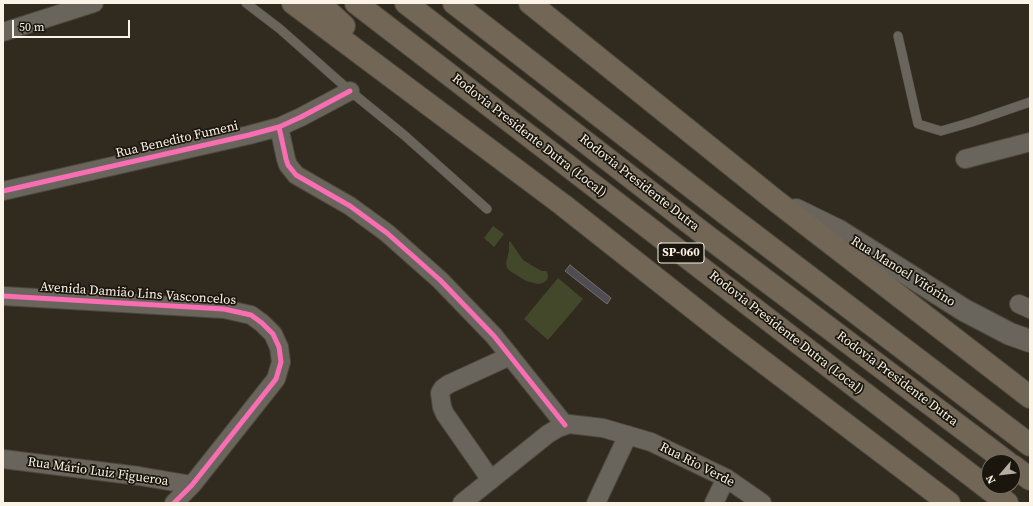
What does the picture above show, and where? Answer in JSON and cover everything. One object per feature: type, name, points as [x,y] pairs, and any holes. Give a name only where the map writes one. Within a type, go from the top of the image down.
[{"type":"highway","points":[[292,3],[562,205],[720,329],[949,503]]},
{"type":"highway","points":[[319,3],[465,133]]},
{"type":"highway","name":"Rodovia Presidente Dutra (Local)","points":[[356,3],[1006,503]]},
{"type":"highway","name":"Rodovia Presidente Dutra","points":[[406,3],[704,234],[996,454]]},
{"type":"highway","points":[[454,3],[725,213],[1030,445]]},
{"type":"highway","points":[[530,3],[776,201],[1030,398]]},
{"type":"highway","points":[[1021,472],[1030,479]]},
{"type":"main road","name":"Rua Manoel Vitórino","points":[[776,201],[839,231],[964,310],[1010,334],[1030,341]]},
{"type":"street","points":[[3,32],[94,3]]},
{"type":"street","name":"Rua Benedito Fumeni","points":[[3,191],[234,138],[279,126],[301,118],[350,91]]},
{"type":"street","points":[[279,126],[286,159],[296,175],[350,206],[387,233],[440,280],[494,336],[565,425],[548,434],[462,503]]},
{"type":"street","points":[[966,159],[1030,142]]},
{"type":"street","name":"Avenida Damião Lins Vasconcelos","points":[[3,296],[224,309],[251,315],[273,334],[279,347],[281,362],[276,379],[192,485],[174,503]]},
{"type":"street","points":[[491,480],[445,414],[442,407],[440,393],[448,384],[510,356]]},
{"type":"street","name":"Rua Rio Verde","points":[[565,425],[579,424],[603,428],[652,442],[726,478],[762,503]]},
{"type":"street","points":[[596,503],[628,435]]},
{"type":"street","name":"Rua Mário Luiz Figueroa","points":[[3,459],[138,476],[192,485]]},
{"type":"street","points":[[714,503],[726,478]]},
{"type":"lane","points":[[246,3],[280,29],[350,91],[404,135],[487,209]]},
{"type":"lane","points":[[898,36],[918,124],[941,131],[1030,102]]},
{"type":"green space","points":[[493,226],[504,234],[494,247],[484,238]]},
{"type":"green space","points":[[510,241],[523,260],[542,271],[547,271],[547,280],[538,284],[526,281],[507,268],[506,263]]},
{"type":"green space","points":[[558,278],[583,299],[548,340],[524,319]]},
{"type":"building","points":[[570,265],[611,298],[607,304],[565,271]]},
{"type":"cycle path","points":[[3,191],[279,127],[350,91]]},
{"type":"cycle path","points":[[279,127],[288,165],[296,175],[350,206],[387,233],[440,280],[494,336],[565,425]]},
{"type":"cycle path","points":[[3,296],[224,309],[251,315],[273,334],[279,347],[281,362],[276,379],[192,485],[174,503]]}]
